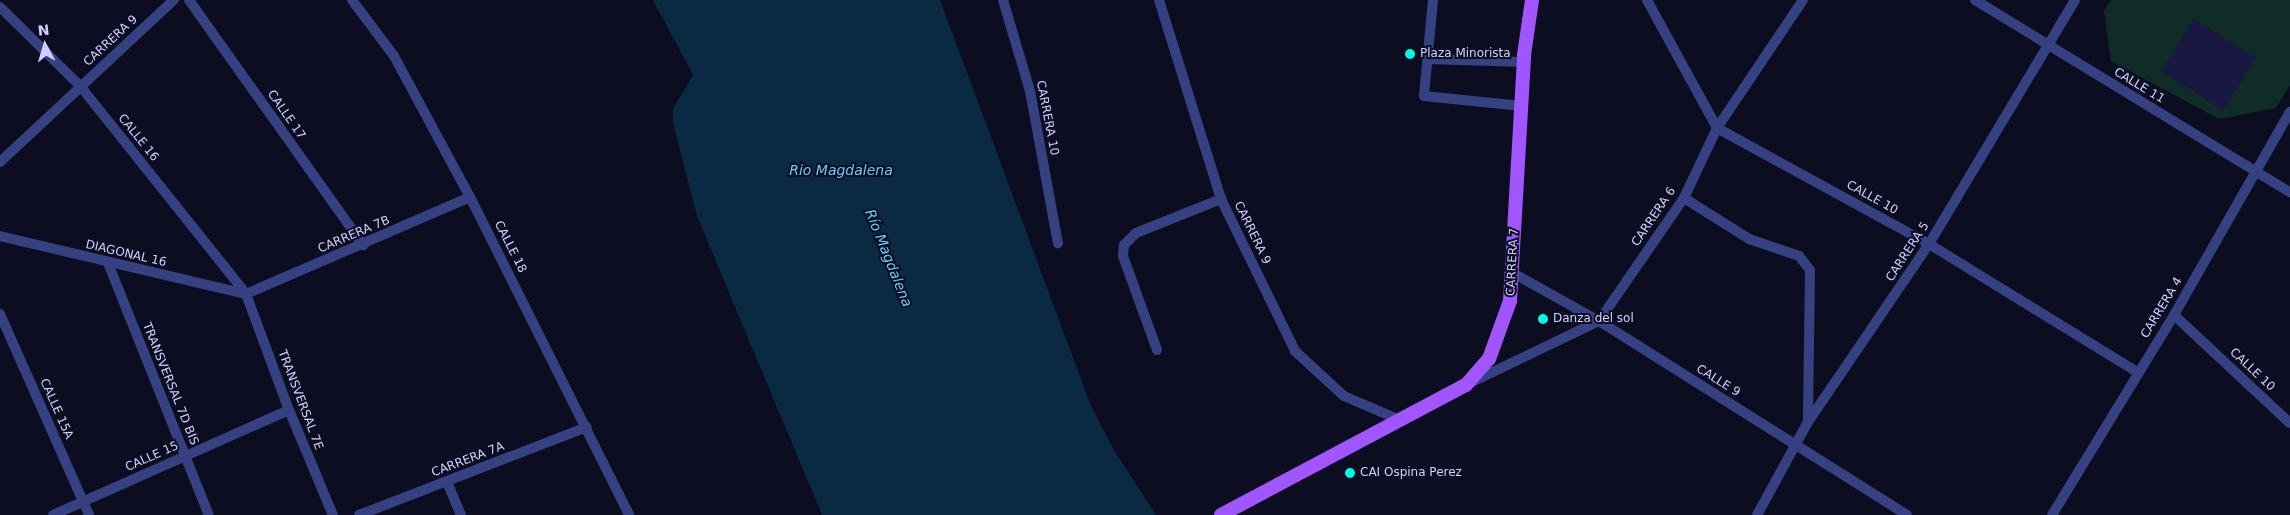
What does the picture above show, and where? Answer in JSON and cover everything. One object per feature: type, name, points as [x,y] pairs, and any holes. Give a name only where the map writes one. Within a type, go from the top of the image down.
[{"type":"main road","name":"CARRERA 7","points":[[1221,515],[1466,385],[1489,359],[1502,328],[1510,301],[1523,62],[1527,20],[1532,0]]},
{"type":"street","name":"CARRERA 9","points":[[0,162],[174,0]]},
{"type":"street","name":"CALLE 17","points":[[189,0],[363,245]]},
{"type":"street","name":"CALLE 18","points":[[352,0],[394,56],[470,197],[629,515]]},
{"type":"street","name":"CARRERA 10","points":[[1004,0],[1030,91],[1058,243]]},
{"type":"street","name":"CARRERA 9","points":[[1159,0],[1221,199],[1296,351],[1344,396],[1400,420]]},
{"type":"street","points":[[1433,0],[1424,96],[1521,106]]},
{"type":"street","points":[[1647,0],[1717,128]]},
{"type":"street","name":"CARRERA 6","points":[[1466,385],[1599,321],[1684,198],[1717,128],[1803,0]]},
{"type":"street","name":"CALLE 11","points":[[1975,0],[2046,46],[2255,169],[2290,192]]},
{"type":"street","name":"CARRERA 5","points":[[1757,515],[1808,422],[1929,244],[2074,0]]},
{"type":"street","name":"CALLE 16","points":[[0,7],[81,86],[246,294]]},
{"type":"street","points":[[1428,59],[1523,62]]},
{"type":"street","name":"CARRERA 4","points":[[2052,515],[2137,372],[2174,315],[2255,169],[2290,112]]},
{"type":"street","name":"CALLE 10","points":[[1717,128],[1929,244],[2137,372]]},
{"type":"street","name":"CARRERA 7B","points":[[246,294],[363,245],[470,197]]},
{"type":"street","points":[[1684,198],[1749,239],[1799,256],[1810,270],[1808,422]]},
{"type":"street","points":[[1157,350],[1122,256],[1124,245],[1136,233],[1221,199]]},
{"type":"street","name":"DIAGONAL 16","points":[[0,236],[246,294]]},
{"type":"street","name":"TRANSVERSAL 7D BIS","points":[[108,263],[210,515]]},
{"type":"street","name":"CALLE 9","points":[[1513,273],[1599,321],[1907,515]]},
{"type":"street","name":"TRANSVERSAL 7E","points":[[246,294],[289,410],[333,515]]},
{"type":"street","name":"CALLE 15A","points":[[0,314],[89,515]]},
{"type":"street","name":"CALLE 10","points":[[2174,315],[2290,423]]},
{"type":"street","name":"CALLE 15","points":[[53,515],[289,410]]},
{"type":"street","name":"CARRERA 7A","points":[[359,515],[587,428]]},
{"type":"street","points":[[447,482],[461,515]]},
{"type":"green space","points":[[2111,0],[2290,0],[2290,85],[2276,108],[2219,119],[2111,61],[2104,11]]},
{"type":"water","name":"Rio Magdalena","points":[[653,0],[940,0],[1091,406],[1114,450],[1156,515],[822,515],[697,216],[673,123],[673,109],[693,75]]},
{"type":"building","points":[[2194,19],[2256,58],[2223,110],[2161,72]]},
{"type":"place","name":"Plaza Minorista","points":[[1410,54]]},
{"type":"place","name":"Danza del sol","points":[[1543,319]]},
{"type":"place","name":"CAI Ospina Perez","points":[[1350,473]]},
{"type":"water label","name":"Río Magdalena","points":[[889,258]]}]
